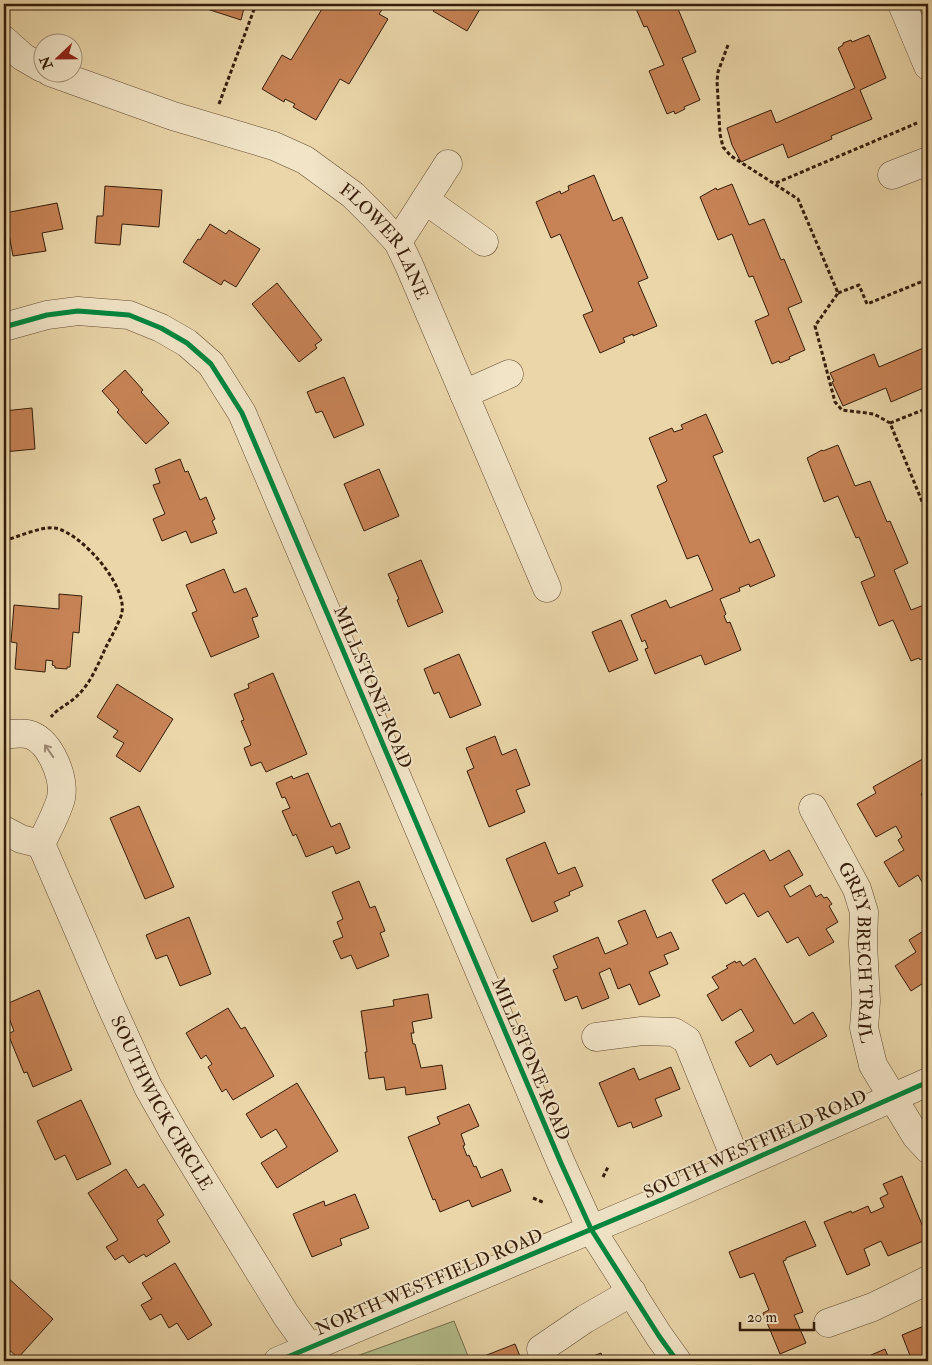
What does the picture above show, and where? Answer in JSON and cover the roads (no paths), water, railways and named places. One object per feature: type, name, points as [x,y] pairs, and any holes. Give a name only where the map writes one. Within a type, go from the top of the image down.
[{"type":"street","points":[[902,4],[928,66]]},
{"type":"street","points":[[4,40],[23,57],[32,62]]},
{"type":"street","name":"FLOWER LANE","points":[[78,82],[173,116],[274,146],[305,160],[353,195],[398,242],[547,588]]},
{"type":"street","points":[[892,176],[928,160]]},
{"type":"street","points":[[398,242],[448,164]]},
{"type":"street","points":[[425,200],[484,242]]},
{"type":"street","name":"MILLSTONE ROAD","points":[[4,327],[47,315],[78,311],[129,315],[161,328],[187,343],[211,364],[242,413],[560,1163],[592,1229],[677,1361]]},
{"type":"street","points":[[464,394],[509,374]]},
{"type":"street","points":[[4,735],[31,736],[45,745],[54,760],[60,777],[61,797],[41,844],[21,839],[4,830]]},
{"type":"street","name":"GREY BRECH TRAIL","points":[[813,808],[857,889],[864,912],[863,944],[866,1001],[864,1028],[872,1065],[916,1136],[928,1149]]},
{"type":"street","name":"SOUTHWICK CIRCLE","points":[[41,844],[148,1087],[281,1306],[309,1347]]},
{"type":"street","points":[[596,1037],[642,1031],[674,1032],[687,1040],[738,1165]]},
{"type":"street","name":"SOUTH WESTFIELD ROAD","points":[[592,1229],[816,1133],[928,1082]]},
{"type":"street","name":"NORTH WESTFIELD ROAD","points":[[278,1361],[592,1229]]},
{"type":"street","points":[[828,1323],[873,1307],[928,1280]]},
{"type":"street","points":[[541,1349],[585,1319],[632,1292]]}]
